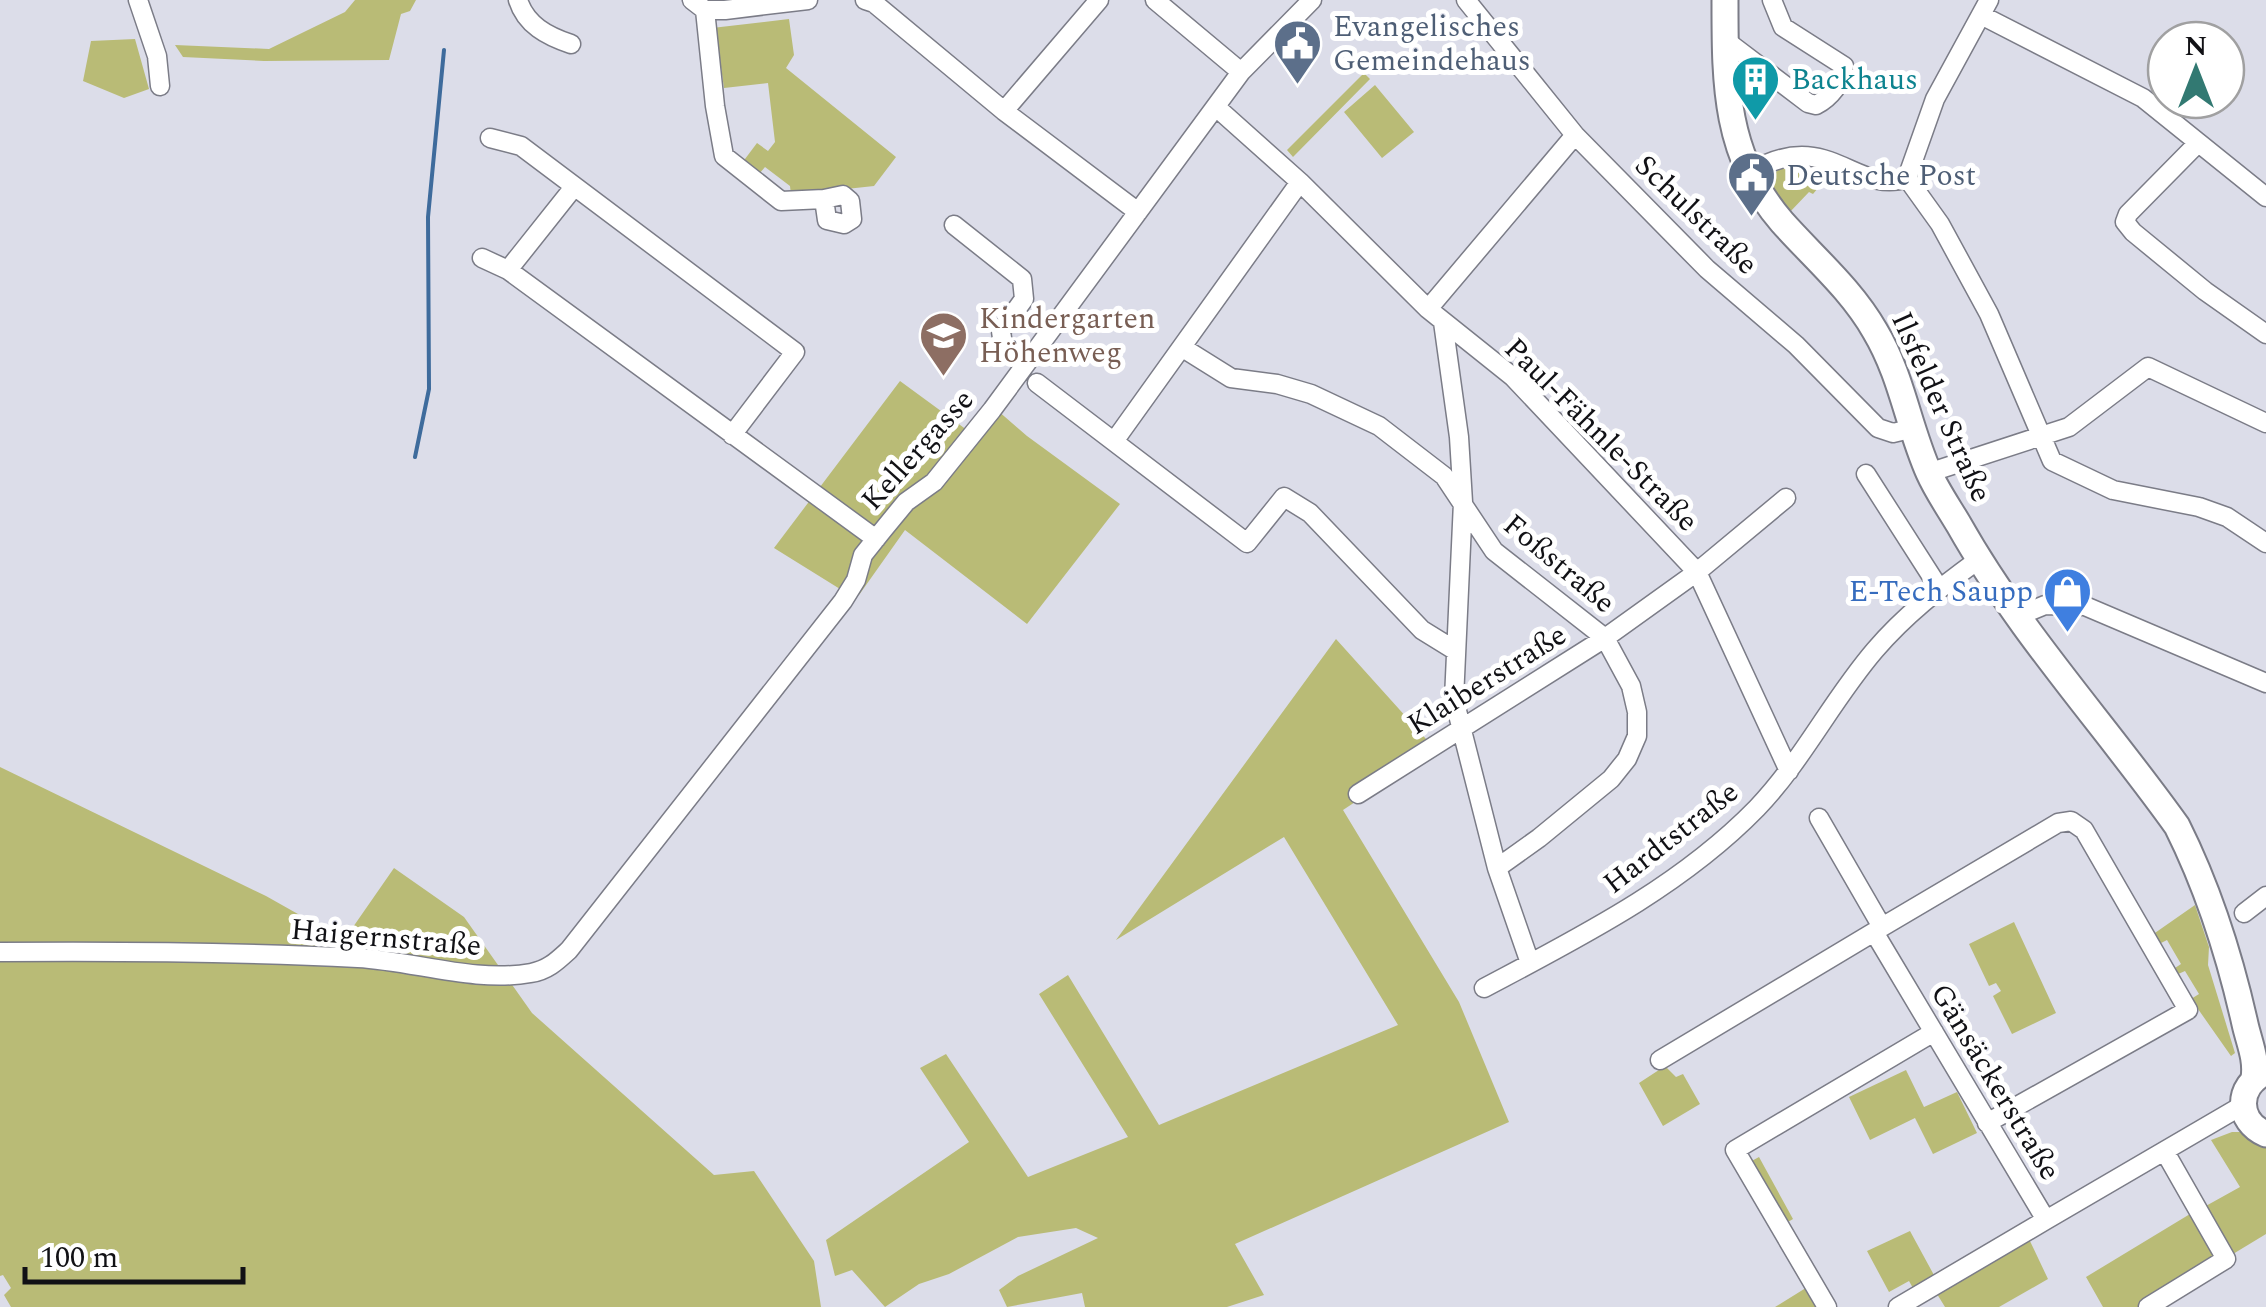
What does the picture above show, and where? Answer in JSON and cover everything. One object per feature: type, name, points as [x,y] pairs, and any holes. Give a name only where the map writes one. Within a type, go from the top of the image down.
[{"type":"main road","name":"Ilsfelder Straße","points":[[1725,0],[1728,106],[1736,140],[1750,172],[1780,219],[1836,278],[1873,327],[1894,368],[1928,472],[1978,560],[2016,617],[2178,826],[2236,984],[2260,1075],[2248,1085],[2253,1121]]},
{"type":"main road","name":"Ilsfelder Straße","points":[[2236,984],[2266,1047]]},
{"type":"street","points":[[138,0],[157,56],[160,86]]},
{"type":"street","points":[[518,0],[522,14],[547,36],[571,44]]},
{"type":"street","points":[[808,0],[725,10],[698,5],[724,156],[780,200],[824,199]]},
{"type":"street","points":[[865,0],[874,3],[1004,111],[1138,212]]},
{"type":"street","points":[[1004,111],[1099,0]]},
{"type":"street","points":[[1155,0],[1241,72]]},
{"type":"street","name":"Kellergasse","points":[[688,802],[842,602],[876,540],[906,502],[934,482],[992,410],[1241,72],[1312,0]]},
{"type":"street","name":"Schulstraße","points":[[1466,0],[1576,135],[1707,269],[1796,345],[1878,428],[1892,433],[1914,428]]},
{"type":"street","points":[[1725,40],[1808,103],[1816,105],[1827,100],[1844,74],[1844,66],[1783,27],[1772,0]]},
{"type":"street","points":[[1907,178],[1935,99],[1985,8],[2143,98],[2266,196]]},
{"type":"street","name":"Paul-Fähnle-Straße","points":[[1216,107],[1300,182],[1428,309],[1513,377],[1697,572],[1790,771]]},
{"type":"street","points":[[1428,309],[1576,135]]},
{"type":"street","points":[[490,138],[521,146],[794,352],[732,434]]},
{"type":"street","points":[[2198,143],[2128,214],[2126,222],[2132,232],[2205,291],[2266,334]]},
{"type":"street","points":[[1750,172],[1772,160],[1798,155],[1827,158],[1887,181],[1907,178]]},
{"type":"street","points":[[1907,178],[1940,224],[1989,314],[2052,461],[2113,490],[2198,507],[2227,517],[2266,543]]},
{"type":"street","points":[[1115,440],[1300,182]]},
{"type":"street","points":[[508,270],[574,187]]},
{"type":"street","points":[[954,225],[1022,279],[1024,299],[1001,331],[1002,345],[1026,361]]},
{"type":"street","points":[[482,258],[508,270],[876,540]]},
{"type":"street","points":[[1443,322],[1459,437],[1463,502],[1454,700],[1496,868],[1530,963]]},
{"type":"street","name":"Foßstraße","points":[[1183,348],[1231,378],[1277,384],[1312,394],[1379,426],[1444,476],[1494,551],[1605,638],[1631,686],[1637,712],[1637,736],[1627,759],[1610,779],[1540,838],[1496,868]]},
{"type":"street","points":[[1928,472],[2069,427],[2148,367],[2266,422]]},
{"type":"street","points":[[1038,383],[1246,543],[1284,497],[1310,513],[1422,630],[1456,651]]},
{"type":"street","points":[[1866,474],[1939,588]]},
{"type":"street","name":"Klaiberstraße","points":[[1358,794],[1605,638],[1697,572],[1786,498]]},
{"type":"street","name":"Hardtstraße","points":[[1484,988],[1625,911],[1717,845],[1790,771],[1876,650],[1939,588],[1978,560]]},
{"type":"street","points":[[2016,617],[2045,605],[2086,606],[2266,682]]},
{"type":"street","name":"Haigernstraße","points":[[0,952],[362,958],[488,975],[530,973],[550,968],[570,950],[688,802]]},
{"type":"street","name":"Gänsäckerstraße","points":[[1818,818],[1934,1032],[2046,1220],[2190,1138],[2253,1121]]},
{"type":"street","points":[[1660,1060],[2058,822],[2072,820],[2084,830],[2188,1010],[1988,1123]]},
{"type":"street","points":[[2244,913],[2266,896]]},
{"type":"street","points":[[1826,1307],[1734,1150],[1934,1032]]},
{"type":"street","points":[[2148,1307],[2226,1258],[2165,1152]]},
{"type":"street","points":[[1898,1307],[2046,1220]]},
{"type":"green space","points":[[355,0],[416,0],[410,11],[401,14],[389,60],[183,57],[175,45],[269,49],[345,12]]},
{"type":"green space","points":[[789,19],[794,55],[786,68],[896,157],[874,186],[791,195],[790,186],[765,167],[758,175],[742,163],[757,143],[768,151],[775,142],[768,83],[724,88],[712,28]]},
{"type":"green space","points":[[135,39],[149,89],[124,98],[83,81],[91,41]]},
{"type":"green space","points":[[1364,73],[1370,79],[1293,157],[1287,150]]},
{"type":"green space","points":[[1375,85],[1414,132],[1382,158],[1344,112]]},
{"type":"green space","points":[[1793,165],[1793,173],[1817,173],[1818,166],[1833,170],[1813,194],[1809,192],[1789,213],[1775,193],[1772,180],[1778,169]]},
{"type":"green space","points":[[900,381],[971,433],[840,589],[774,548]]},
{"type":"green space","points":[[997,410],[1120,504],[1027,624],[905,530],[859,595],[866,564]]},
{"type":"green space","points":[[1336,639],[1435,749],[1343,810],[1459,1002],[1509,1122],[1235,1244],[1264,1295],[1227,1307],[1085,1307],[1082,1293],[1007,1307],[999,1290],[1018,1276],[1098,1238],[1076,1228],[1018,1237],[949,1274],[919,1284],[885,1307],[852,1270],[835,1276],[826,1240],[969,1142],[920,1068],[946,1054],[1028,1177],[1128,1137],[1039,994],[1068,975],[1159,1125],[1398,1025],[1284,837],[1116,940]]},
{"type":"green space","points":[[0,767],[266,896],[344,940],[394,868],[464,917],[532,1013],[714,1175],[754,1171],[814,1261],[821,1307],[11,1307],[4,1295],[11,1288],[0,1276]]},
{"type":"green space","points":[[2195,905],[2209,947],[2208,965],[2235,1053],[2231,1056],[2191,999],[2199,994],[2185,971],[2176,975],[2172,970],[2181,964],[2167,940],[2157,945],[2152,935]]},
{"type":"green space","points":[[2014,922],[2056,1013],[2012,1034],[1993,996],[2001,991],[1996,983],[1989,986],[1969,944]]},
{"type":"green space","points":[[1665,1066],[1676,1077],[1683,1074],[1700,1104],[1663,1126],[1639,1083]]},
{"type":"green space","points":[[1906,1070],[1924,1107],[1957,1092],[1977,1133],[1933,1154],[1915,1118],[1870,1140],[1849,1097]]},
{"type":"green space","points":[[2245,1132],[2266,1144],[2266,1234],[2233,1254],[2204,1207],[2240,1187],[2211,1140]]},
{"type":"green space","points":[[1759,1157],[1793,1219],[1783,1225],[1748,1163]]},
{"type":"green space","points":[[2190,1214],[2213,1254],[2210,1263],[2138,1307],[2103,1307],[2086,1277]]},
{"type":"green space","points":[[1910,1231],[1935,1277],[1914,1290],[1909,1281],[1889,1292],[1867,1251]]},
{"type":"green space","points":[[2029,1239],[2048,1279],[1999,1307],[1945,1307],[1937,1294]]},
{"type":"green space","points":[[1809,1286],[1822,1307],[1775,1307]]},
{"type":"waterway","points":[[415,457],[429,389],[428,217],[444,50]]},
{"type":"place","name":"Evangelisches Gemeindehaus","points":[[1298,86]]},
{"type":"place","name":"Backhaus","points":[[1756,122]]},
{"type":"place","name":"Deutsche Post","points":[[1751,218]]},
{"type":"place","name":"Kindergarten Höhenweg","points":[[944,378]]},
{"type":"place","name":"E-Tech Saupp","points":[[2068,634]]}]
